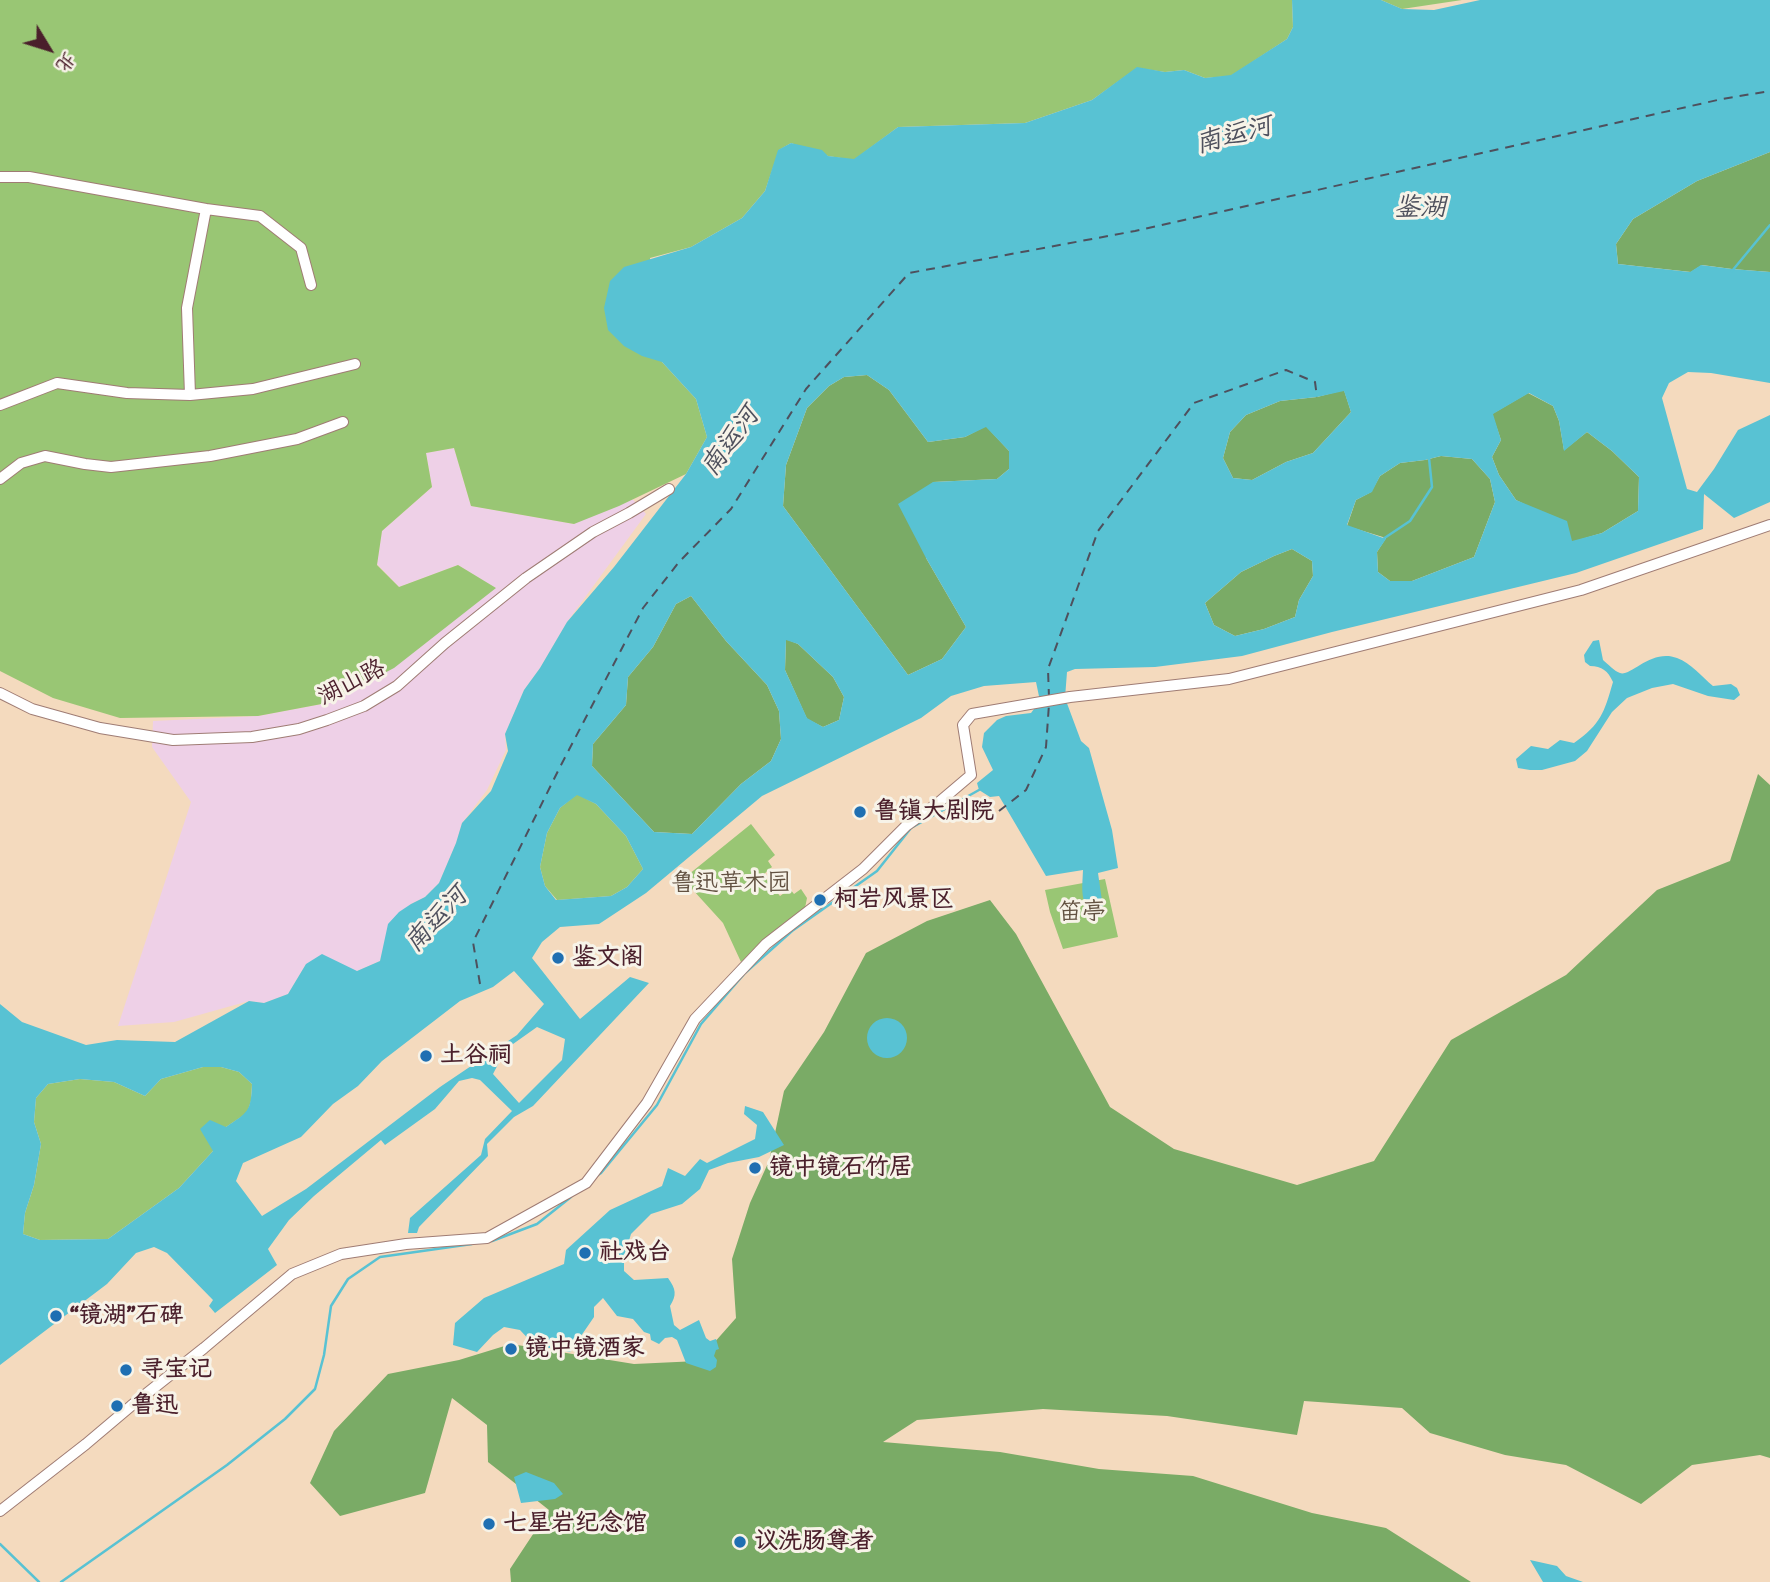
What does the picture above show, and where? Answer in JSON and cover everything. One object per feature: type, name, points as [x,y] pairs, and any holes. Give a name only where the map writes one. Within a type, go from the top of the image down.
[{"type":"street","points":[[0,177],[29,177],[260,216],[301,248],[311,285]]},
{"type":"street","points":[[190,395],[187,308],[206,209]]},
{"type":"street","points":[[0,405],[57,383],[127,393],[190,395],[253,389],[355,364]]},
{"type":"street","points":[[0,479],[21,463],[45,456],[111,467],[210,456],[298,439],[343,422]]},
{"type":"street","name":"湖山路","points":[[0,693],[32,709],[100,728],[173,740],[252,737],[299,729],[364,706],[397,686],[445,643],[526,578],[593,532],[669,489]]},
{"type":"street","points":[[0,1511],[86,1444],[292,1274],[341,1254],[411,1244],[487,1238],[586,1183],[647,1103],[695,1019],[766,944],[863,869],[906,826],[971,775],[964,725],[972,714],[1070,697],[1239,677],[1581,590],[1770,525]]},
{"type":"shaded area","points":[[454,448],[471,506],[574,524],[627,493],[646,514],[567,622],[524,690],[505,734],[506,750],[487,790],[462,823],[439,883],[389,924],[380,961],[357,971],[306,964],[288,994],[264,1003],[249,1001],[174,1022],[118,1026],[191,802],[152,747],[153,721],[258,716],[327,703],[495,588],[458,565],[399,587],[377,564],[382,531],[432,487],[426,453]]},
{"type":"green space","points":[[0,0],[1292,0],[1293,27],[1287,39],[1231,76],[1205,78],[1184,70],[1165,72],[1137,68],[1092,100],[1025,123],[898,127],[854,160],[828,156],[791,143],[779,150],[765,191],[742,218],[691,247],[650,258],[662,362],[696,399],[707,437],[686,474],[574,524],[471,506],[454,448],[426,453],[432,487],[382,531],[377,565],[399,587],[458,565],[496,588],[394,668],[327,703],[258,716],[120,718],[53,698],[0,671]]},
{"type":"green space","points":[[1381,0],[1462,0],[1402,9]]},
{"type":"green space","points":[[1770,152],[1770,272],[1702,265],[1691,272],[1618,264],[1616,244],[1633,219],[1697,181]]},
{"type":"green space","points":[[867,375],[889,390],[928,442],[965,437],[986,426],[1009,451],[1009,469],[997,479],[933,482],[926,558],[966,627],[942,659],[908,675],[783,506],[786,465],[807,408],[829,386],[844,377]]},
{"type":"green space","points":[[1344,390],[1351,412],[1313,453],[1286,462],[1252,480],[1233,478],[1223,458],[1230,432],[1246,415],[1280,401],[1317,397]]},
{"type":"green space","points":[[1528,393],[1553,406],[1559,421],[1564,450],[1587,432],[1639,477],[1638,511],[1602,533],[1572,542],[1530,507],[1516,500],[1499,475],[1492,457],[1501,440],[1492,414]]},
{"type":"green space","points":[[1441,456],[1472,459],[1490,479],[1495,502],[1474,557],[1412,581],[1390,581],[1378,572],[1377,552],[1386,538],[1347,526],[1356,500],[1371,492],[1380,476],[1400,463]]},
{"type":"green space","points":[[1292,549],[1312,561],[1313,576],[1299,600],[1295,617],[1235,636],[1214,625],[1205,603],[1241,572]]},
{"type":"green space","points":[[691,596],[726,641],[767,685],[779,711],[781,739],[771,761],[741,784],[692,834],[654,832],[592,766],[593,744],[626,705],[628,677],[653,647],[676,604]]},
{"type":"green space","points":[[786,639],[798,644],[833,677],[844,697],[839,720],[823,727],[807,719],[785,670]]},
{"type":"green space","points":[[1758,774],[1770,785],[1770,1458],[1760,1455],[1692,1465],[1641,1504],[1566,1465],[1505,1455],[1430,1433],[1402,1408],[1304,1401],[1297,1435],[1167,1416],[1043,1409],[917,1420],[883,1442],[1000,1452],[1099,1469],[1193,1476],[1312,1513],[1386,1528],[1471,1582],[511,1582],[510,1569],[549,1510],[488,1462],[487,1425],[452,1398],[425,1493],[340,1516],[310,1483],[334,1431],[388,1374],[459,1360],[511,1344],[634,1364],[698,1361],[736,1318],[732,1259],[750,1203],[769,1161],[784,1091],[824,1032],[866,953],[927,921],[990,900],[1016,934],[1110,1107],[1174,1149],[1297,1185],[1374,1161],[1451,1040],[1566,975],[1657,890],[1730,861]]},
{"type":"green space","points":[[577,794],[596,804],[626,836],[643,869],[627,887],[611,896],[557,900],[545,886],[540,867],[547,833],[560,808]]},
{"type":"green space","name":"鲁迅草木园","points":[[751,824],[775,855],[768,861],[772,867],[763,875],[780,896],[790,889],[794,894],[801,889],[807,898],[805,908],[761,942],[741,962],[723,923],[683,879]]},
{"type":"green space","name":"笛亭","points":[[1105,879],[1118,937],[1063,949],[1045,890]]},
{"type":"green space","points":[[203,1067],[221,1067],[239,1072],[252,1084],[251,1101],[247,1113],[226,1127],[213,1151],[179,1188],[108,1239],[40,1240],[23,1234],[25,1213],[34,1185],[41,1144],[34,1122],[36,1098],[48,1084],[80,1079],[114,1082],[145,1096],[161,1079]]},
{"type":"water","name":"鉴湖","points":[[1292,0],[1381,0],[1402,9],[1434,10],[1480,0],[1770,0],[1770,152],[1697,181],[1633,219],[1616,244],[1618,264],[1690,272],[1701,265],[1770,272],[1770,383],[1688,372],[1669,383],[1662,398],[1687,489],[1697,492],[1738,430],[1770,415],[1770,502],[1734,518],[1704,494],[1703,529],[1576,573],[1242,656],[1155,667],[1075,669],[1067,672],[1065,698],[1081,741],[1089,748],[1112,830],[1118,868],[1098,873],[1104,915],[1094,919],[1083,896],[1083,870],[1046,876],[999,796],[990,797],[979,790],[977,783],[993,770],[982,747],[984,733],[997,720],[1006,716],[1031,713],[1040,701],[1036,682],[984,686],[951,696],[921,718],[762,796],[646,893],[599,924],[560,927],[542,942],[532,958],[580,1019],[630,977],[649,983],[533,1106],[514,1117],[487,1144],[488,1156],[419,1227],[417,1233],[408,1233],[410,1218],[481,1155],[485,1139],[512,1111],[480,1080],[472,1078],[459,1081],[435,1109],[385,1145],[381,1140],[314,1196],[289,1220],[268,1249],[277,1265],[215,1313],[209,1306],[213,1300],[167,1253],[154,1247],[136,1253],[107,1284],[0,1365],[0,1004],[22,1022],[86,1045],[117,1040],[175,1042],[249,1001],[264,1003],[288,994],[306,964],[322,954],[357,971],[380,961],[388,924],[399,912],[425,897],[439,883],[462,823],[491,791],[508,751],[505,734],[524,690],[567,622],[614,567],[686,474],[707,437],[696,399],[662,362],[642,356],[624,346],[608,330],[604,308],[610,281],[624,267],[691,247],[742,218],[765,191],[778,150],[791,143],[822,150],[828,156],[854,159],[898,127],[1025,123],[1092,100],[1137,67],[1165,72],[1184,70],[1205,78],[1231,75],[1287,39],[1293,27]],"holes":[[[867,375],[889,390],[928,442],[965,437],[986,427],[1009,451],[1009,469],[997,479],[933,482],[898,504],[966,627],[942,659],[908,675],[783,506],[786,465],[807,408],[829,386],[844,377]],[[1344,391],[1351,412],[1313,453],[1286,462],[1252,480],[1233,478],[1223,458],[1230,432],[1246,415],[1280,401]],[[1529,393],[1553,406],[1559,421],[1564,451],[1587,432],[1639,477],[1638,511],[1602,533],[1572,541],[1567,521],[1516,500],[1499,475],[1492,457],[1501,440],[1493,414]],[[1441,456],[1472,459],[1490,479],[1495,502],[1474,557],[1412,581],[1390,581],[1378,572],[1377,552],[1386,539],[1347,525],[1356,500],[1372,492],[1380,476],[1400,463]],[[1292,549],[1312,561],[1313,576],[1299,600],[1295,617],[1235,636],[1214,625],[1205,603],[1241,572],[1274,556]],[[691,596],[726,641],[767,685],[779,711],[781,739],[771,761],[741,784],[692,834],[654,832],[592,766],[593,744],[626,705],[628,677],[653,647],[676,604]],[[786,640],[798,644],[833,677],[844,697],[839,720],[823,727],[807,718],[785,670]],[[577,795],[596,804],[626,836],[643,869],[627,887],[611,896],[556,900],[545,886],[540,867],[547,833],[560,808]],[[514,971],[544,1004],[517,1035],[440,1087],[306,1189],[262,1216],[236,1181],[243,1163],[301,1137],[333,1104],[358,1086],[382,1061],[460,1001],[493,987]],[[537,1027],[565,1039],[562,1060],[519,1103],[493,1074],[506,1049]],[[203,1067],[221,1067],[239,1072],[252,1084],[251,1100],[244,1114],[226,1127],[210,1120],[200,1129],[213,1151],[179,1188],[108,1239],[40,1240],[23,1234],[25,1213],[34,1185],[41,1144],[34,1122],[36,1098],[48,1084],[80,1079],[114,1082],[145,1096],[161,1079]]]},
{"type":"water","points":[[1599,640],[1603,660],[1620,673],[1630,671],[1651,659],[1668,656],[1687,663],[1713,686],[1731,684],[1737,688],[1740,695],[1734,700],[1708,696],[1673,684],[1652,688],[1627,698],[1612,712],[1587,751],[1575,761],[1542,770],[1518,768],[1516,759],[1531,746],[1548,749],[1560,740],[1574,743],[1596,724],[1613,682],[1604,670],[1585,662],[1584,655],[1593,641]]},
{"type":"water","points":[[887,1018],[901,1024],[907,1038],[901,1052],[887,1058],[873,1052],[867,1038],[873,1024]]},
{"type":"water","points":[[745,1106],[763,1112],[784,1145],[759,1157],[709,1170],[700,1189],[682,1204],[651,1214],[631,1234],[624,1257],[624,1271],[634,1280],[668,1278],[675,1292],[670,1306],[674,1325],[680,1330],[699,1320],[706,1338],[710,1341],[716,1339],[719,1349],[714,1356],[717,1360],[716,1367],[710,1371],[686,1363],[677,1340],[672,1337],[665,1338],[659,1344],[651,1340],[650,1334],[644,1332],[633,1319],[617,1316],[603,1298],[594,1307],[594,1317],[570,1352],[534,1345],[520,1330],[504,1327],[477,1352],[453,1345],[455,1323],[484,1298],[564,1264],[566,1250],[610,1210],[662,1186],[668,1168],[685,1176],[700,1159],[707,1163],[755,1139],[757,1125],[744,1114]]},
{"type":"water","points":[[526,1472],[554,1483],[563,1494],[555,1499],[521,1503],[514,1477]]},
{"type":"water","points":[[1530,1560],[1557,1566],[1566,1576],[1583,1582],[1543,1582]]},
{"type":"waterway","points":[[1732,271],[1770,225]]},
{"type":"waterway","points":[[1383,539],[1410,521],[1432,487],[1429,458]]},
{"type":"waterway","points":[[595,1177],[657,1105],[701,1024],[745,973],[792,931],[877,871],[911,828],[979,790]]},
{"type":"waterway","points":[[492,1241],[537,1224],[571,1197]]},
{"type":"waterway","points":[[61,1582],[227,1465],[285,1419],[315,1389],[324,1355],[331,1306],[348,1279],[380,1257],[472,1244]]},
{"type":"waterway","points":[[0,1544],[39,1582]]},
{"type":"ferry route","points":[[480,984],[473,942],[643,608],[679,562],[731,509],[806,389],[909,273],[1135,231],[1722,99],[1770,91]]},
{"type":"ferry route","points":[[1049,698],[1048,669],[1098,531],[1194,403],[1286,370],[1315,382],[1317,397]]},
{"type":"ferry route","points":[[999,811],[1026,790],[1046,747],[1049,704]]},
{"type":"place","name":"鲁镇大剧院","points":[[860,812]]},
{"type":"place","name":"柯岩风景区","points":[[820,900]]},
{"type":"place","name":"鉴文阁","points":[[558,958]]},
{"type":"place","name":"土谷祠","points":[[426,1056]]},
{"type":"place","name":"镜中镜石竹居","points":[[755,1168]]},
{"type":"place","name":"社戏台","points":[[585,1253]]},
{"type":"place","name":"“镜湖”石碑","points":[[56,1316]]},
{"type":"place","name":"镜中镜酒家","points":[[511,1349]]},
{"type":"place","name":"寻宝记","points":[[126,1370]]},
{"type":"place","name":"鲁迅","points":[[117,1406]]},
{"type":"place","name":"七星岩纪念馆","points":[[489,1524]]},
{"type":"place","name":"议洗肠尊者","points":[[740,1542]]},
{"type":"water label","name":"南运河","points":[[1234,136]]},
{"type":"water label","name":"南运河","points":[[731,442]]},
{"type":"water label","name":"南运河","points":[[437,920]]}]
